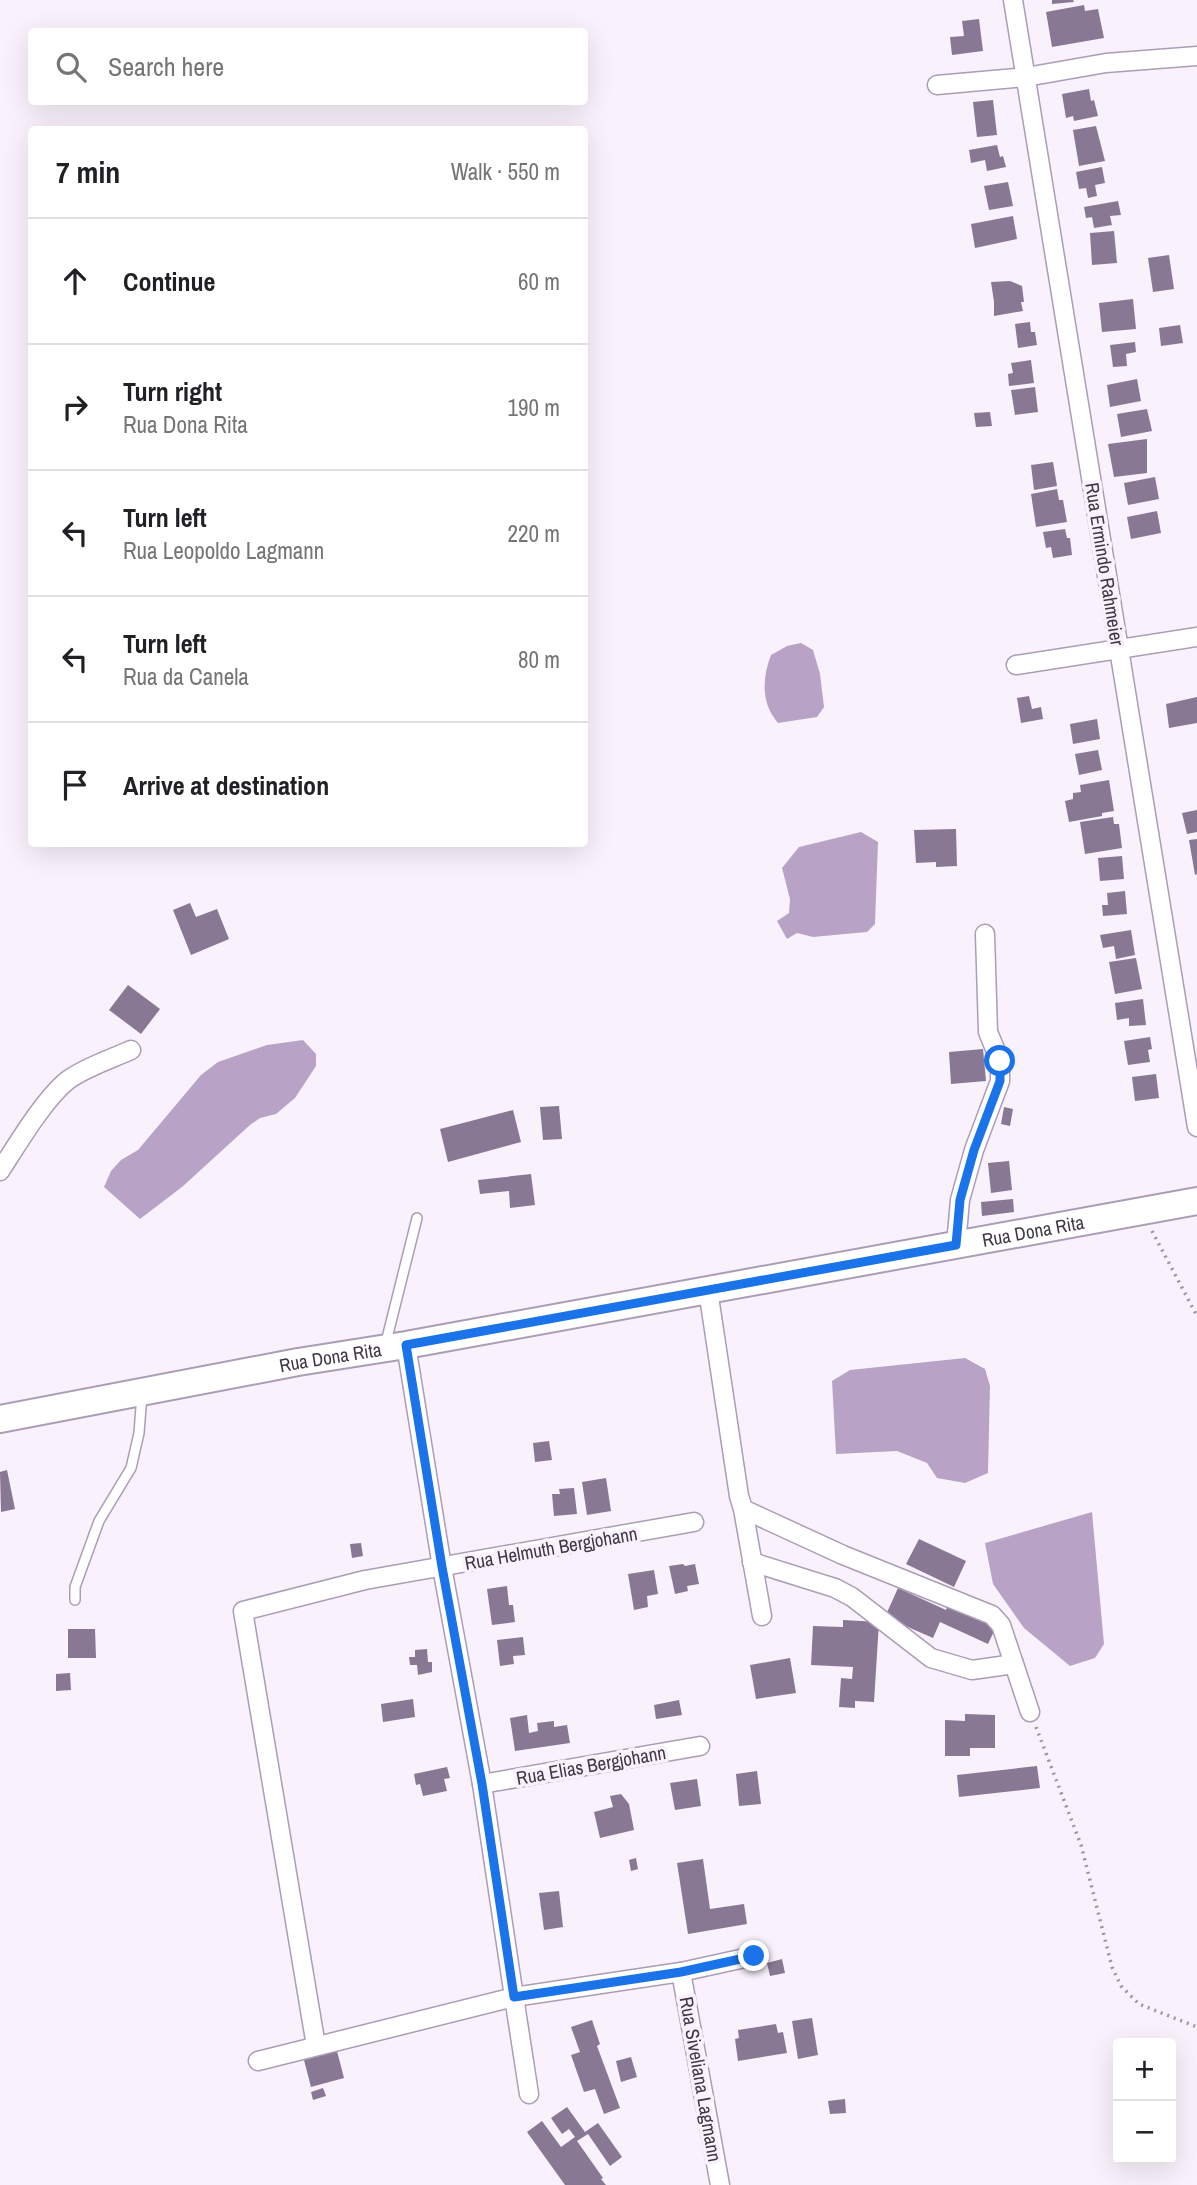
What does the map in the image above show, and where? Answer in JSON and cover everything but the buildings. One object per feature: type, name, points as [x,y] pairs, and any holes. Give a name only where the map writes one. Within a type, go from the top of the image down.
[{"type":"main road","name":"Rua Dona Rita","points":[[0,1419],[298,1362],[395,1347],[1197,1201]]},
{"type":"street","name":"Rua Ermindo Rahmeier","points":[[1013,0],[1197,1127]]},
{"type":"street","points":[[937,85],[1026,77],[1106,63],[1197,56]]},
{"type":"street","points":[[1016,665],[1197,638]]},
{"type":"street","points":[[956,1245],[960,1200],[974,1150],[1000,1081],[1000,1061],[988,1032],[985,934]]},
{"type":"street","points":[[0,1171],[58,1089],[71,1078],[131,1050]]},
{"type":"street","points":[[708,1290],[735,1471],[762,1616]]},
{"type":"street","points":[[395,1347],[442,1567],[482,1784],[529,2094]]},
{"type":"street","points":[[743,1509],[843,1555],[992,1615],[1001,1625],[1030,1712]]},
{"type":"street","name":"Rua Helmuth Bergjohann","points":[[316,2046],[243,1611],[365,1580],[694,1522]]},
{"type":"street","points":[[752,1562],[835,1588],[852,1597],[931,1658],[972,1670],[1014,1664]]},
{"type":"street","name":"Rua Elias Bergjohann","points":[[482,1784],[700,1746]]},
{"type":"street","points":[[258,2061],[514,1997],[681,1972],[754,1956]]},
{"type":"street","name":"Rua Siveliana Lagmann","points":[[681,1972],[720,2185]]},
{"type":"lane","points":[[395,1347],[417,1218]]},
{"type":"lane","points":[[75,1600],[75,1587],[99,1521],[131,1468],[139,1433],[142,1392]]},
{"type":"path","points":[[1142,1211],[1197,1316]]},
{"type":"path","points":[[1030,1712],[1081,1845],[1112,1967],[1121,1986],[1139,2004],[1197,2027]]},
{"type":"shaded area","points":[[801,643],[813,650],[820,674],[824,707],[817,717],[778,723],[768,708],[766,699],[768,664],[771,655],[787,646]]},
{"type":"shaded area","points":[[861,832],[878,842],[875,924],[867,932],[813,937],[797,933],[787,939],[777,921],[789,913],[790,899],[782,868],[799,847]]},
{"type":"shaded area","points":[[303,1040],[316,1054],[316,1066],[295,1098],[276,1114],[260,1118],[250,1125],[182,1187],[140,1219],[104,1187],[111,1171],[121,1160],[138,1150],[201,1075],[218,1062],[267,1045]]},
{"type":"shaded area","points":[[965,1358],[985,1369],[990,1386],[988,1473],[965,1483],[937,1478],[927,1463],[897,1451],[836,1454],[832,1381],[850,1370]]},
{"type":"shaded area","points":[[1092,1512],[1104,1644],[1095,1658],[1070,1666],[1024,1628],[993,1584],[985,1543]]},
{"type":"route","points":[[754,1956],[681,1972],[514,1997],[482,1784],[442,1567],[406,1345],[956,1245],[960,1200],[974,1150],[1000,1081],[1000,1061]]}]
